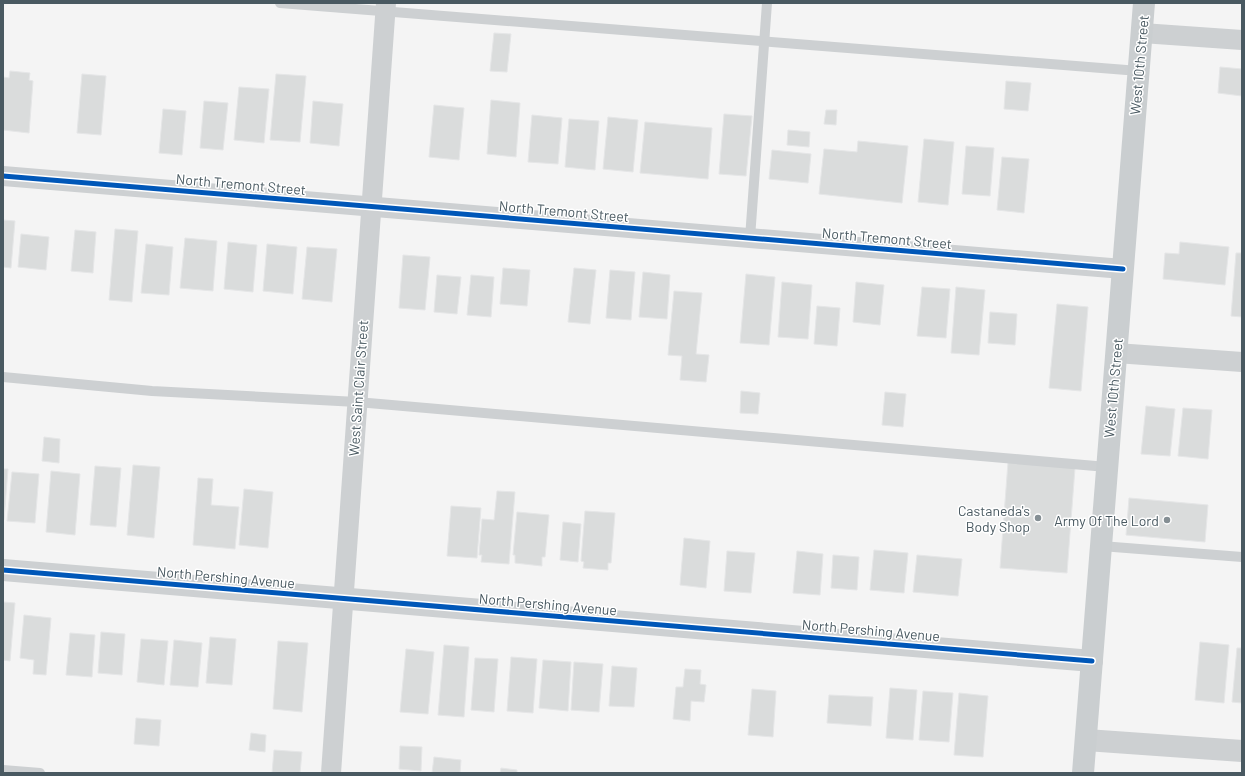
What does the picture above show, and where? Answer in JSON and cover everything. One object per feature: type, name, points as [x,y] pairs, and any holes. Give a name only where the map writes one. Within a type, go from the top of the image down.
[{"type":"main road","name":"West 10th Street","points":[[1083,773],[1144,3]]},
{"type":"street","name":"West Saint Clair Street","points":[[331,773],[386,7]]},
{"type":"street","points":[[1142,32],[1242,40]]},
{"type":"street","name":"North Tremont Street","points":[[3,176],[1123,269]]},
{"type":"street","points":[[1116,353],[1242,362]]},
{"type":"street","name":"North Pershing Avenue","points":[[3,570],[1092,661]]},
{"type":"street","points":[[1086,740],[1242,751]]},
{"type":"lane","points":[[280,3],[386,7],[764,41],[1139,71]]},
{"type":"lane","points":[[750,238],[767,3]]},
{"type":"lane","points":[[3,377],[152,391],[357,402],[1107,467]]},
{"type":"lane","points":[[1101,546],[1242,557]]},
{"type":"lane","points":[[3,770],[40,773]]},
{"type":"building","points":[[494,33],[511,34],[507,72],[490,71]]},
{"type":"building","points":[[1220,67],[1242,69],[1242,96],[1218,93]]},
{"type":"building","points":[[10,71],[30,73],[29,80],[33,81],[29,133],[3,130],[3,77],[9,78]]},
{"type":"building","points":[[82,74],[106,76],[101,135],[77,133]]},
{"type":"building","points":[[276,74],[306,76],[300,142],[270,140]]},
{"type":"building","points":[[1006,81],[1031,83],[1028,111],[1004,109]]},
{"type":"building","points":[[239,87],[269,89],[264,143],[234,140]]},
{"type":"building","points":[[491,100],[520,103],[516,157],[487,154]]},
{"type":"building","points":[[204,101],[228,103],[223,150],[200,148]]},
{"type":"building","points":[[313,101],[343,104],[339,146],[310,143]]},
{"type":"building","points":[[434,105],[464,108],[459,160],[429,157]]},
{"type":"building","points":[[163,109],[186,111],[182,155],[159,153]]},
{"type":"building","points":[[826,110],[837,110],[836,125],[824,124]]},
{"type":"building","points":[[724,114],[752,116],[746,176],[719,174]]},
{"type":"building","points":[[532,115],[562,118],[558,164],[528,162]]},
{"type":"building","points":[[608,117],[638,120],[633,172],[603,169]]},
{"type":"building","points":[[569,119],[599,121],[595,170],[565,167]]},
{"type":"building","points":[[645,122],[712,128],[708,179],[640,173]]},
{"type":"building","points":[[788,130],[810,132],[809,147],[787,145]]},
{"type":"building","points":[[924,139],[954,142],[948,205],[918,202]]},
{"type":"building","points":[[858,141],[908,146],[902,203],[819,194],[824,149],[857,152]]},
{"type":"building","points":[[966,146],[994,148],[990,196],[962,194]]},
{"type":"building","points":[[772,150],[811,154],[808,183],[769,179]]},
{"type":"building","points":[[1002,157],[1029,159],[1024,213],[997,210]]},
{"type":"building","points":[[3,220],[15,221],[11,268],[3,267]]},
{"type":"building","points":[[115,229],[138,231],[132,302],[109,300]]},
{"type":"building","points":[[75,230],[96,232],[93,273],[71,271]]},
{"type":"building","points":[[21,234],[49,237],[46,270],[18,267]]},
{"type":"building","points":[[185,238],[217,241],[213,291],[180,288]]},
{"type":"building","points":[[228,242],[257,245],[253,292],[224,289]]},
{"type":"building","points":[[1180,242],[1229,247],[1225,285],[1163,279],[1165,253],[1179,254]]},
{"type":"building","points":[[146,244],[173,247],[169,295],[141,293]]},
{"type":"building","points":[[267,244],[297,247],[293,294],[263,291]]},
{"type":"building","points":[[307,247],[337,249],[332,302],[302,299]]},
{"type":"building","points":[[1236,253],[1242,253],[1242,317],[1231,316]]},
{"type":"building","points":[[403,255],[430,257],[425,310],[399,308]]},
{"type":"building","points":[[503,268],[530,270],[527,306],[500,304]]},
{"type":"building","points":[[574,268],[596,270],[590,324],[568,322]]},
{"type":"building","points":[[610,270],[635,272],[631,320],[606,318]]},
{"type":"building","points":[[643,272],[670,275],[667,319],[639,317]]},
{"type":"building","points":[[746,274],[775,277],[769,345],[740,343]]},
{"type":"building","points":[[437,275],[461,277],[457,314],[434,312]]},
{"type":"building","points":[[471,275],[494,277],[491,317],[467,315]]},
{"type":"building","points":[[782,282],[812,285],[808,339],[778,337]]},
{"type":"building","points":[[856,282],[884,285],[880,325],[853,322]]},
{"type":"building","points":[[922,287],[950,289],[946,338],[917,336]]},
{"type":"building","points":[[956,287],[985,290],[979,355],[951,353]]},
{"type":"building","points":[[674,291],[702,293],[696,354],[709,355],[706,382],[680,380],[682,356],[668,355]]},
{"type":"building","points":[[1057,304],[1088,307],[1081,391],[1049,388]]},
{"type":"building","points":[[817,306],[840,308],[837,346],[814,344]]},
{"type":"building","points":[[990,312],[1017,314],[1015,345],[988,343]]},
{"type":"building","points":[[741,391],[760,393],[758,414],[740,413]]},
{"type":"building","points":[[885,392],[906,394],[903,427],[882,425]]},
{"type":"building","points":[[1146,406],[1175,409],[1170,456],[1141,454]]},
{"type":"building","points":[[1183,408],[1212,410],[1208,459],[1178,456]]},
{"type":"building","points":[[44,437],[60,439],[59,463],[42,461]]},
{"type":"building","name":"Castaneda's Body Shop","points":[[1008,462],[1075,468],[1067,573],[1000,568]]},
{"type":"building","points":[[133,465],[160,467],[154,538],[127,535]]},
{"type":"building","points":[[95,466],[121,468],[116,527],[90,525]]},
{"type":"building","points":[[3,469],[8,469],[4,520],[3,520]]},
{"type":"building","points":[[51,471],[80,474],[75,535],[46,532]]},
{"type":"building","points":[[12,472],[39,474],[35,523],[7,521]]},
{"type":"building","points":[[198,478],[213,479],[211,505],[239,507],[235,549],[193,545]]},
{"type":"building","points":[[244,489],[273,492],[268,548],[239,545]]},
{"type":"building","points":[[497,491],[515,492],[509,564],[481,562],[482,555],[479,555],[482,519],[494,520]]},
{"type":"building","name":"Army Of The Lord","points":[[1129,498],[1208,505],[1205,542],[1126,535]]},
{"type":"building","points":[[451,506],[481,508],[477,558],[447,556]]},
{"type":"building","points":[[585,511],[615,513],[611,563],[608,563],[608,570],[583,568],[584,562],[581,561]]},
{"type":"building","points":[[517,512],[549,515],[545,557],[542,557],[542,566],[515,563],[515,555],[513,555]]},
{"type":"building","points":[[563,522],[581,524],[578,562],[560,560]]},
{"type":"building","points":[[684,538],[710,541],[706,588],[680,585]]},
{"type":"building","points":[[874,550],[908,553],[904,593],[870,590]]},
{"type":"building","points":[[727,551],[755,553],[751,593],[724,591]]},
{"type":"building","points":[[797,551],[823,554],[820,595],[793,593]]},
{"type":"building","points":[[833,555],[859,557],[857,590],[831,588]]},
{"type":"building","points":[[917,555],[962,559],[958,596],[913,592]]},
{"type":"building","points":[[3,602],[15,603],[10,661],[3,660]]},
{"type":"building","points":[[24,615],[51,618],[46,675],[33,674],[34,660],[20,658]]},
{"type":"building","points":[[101,632],[125,634],[122,675],[98,673]]},
{"type":"building","points":[[70,633],[95,635],[92,677],[66,675]]},
{"type":"building","points":[[210,637],[236,639],[232,685],[206,683]]},
{"type":"building","points":[[141,639],[168,641],[164,685],[137,682]]},
{"type":"building","points":[[174,640],[202,643],[198,687],[170,685]]},
{"type":"building","points":[[278,641],[308,643],[302,712],[273,709]]},
{"type":"building","points":[[1200,642],[1229,645],[1224,703],[1195,700]]},
{"type":"building","points":[[444,645],[469,647],[464,717],[438,715]]},
{"type":"building","points":[[1237,648],[1242,648],[1242,703],[1232,702]]},
{"type":"building","points":[[406,649],[434,652],[428,714],[400,712]]},
{"type":"building","points":[[511,657],[537,659],[533,713],[507,711]]},
{"type":"building","points":[[475,658],[498,659],[494,712],[471,710]]},
{"type":"building","points":[[543,660],[571,662],[568,711],[539,708]]},
{"type":"building","points":[[574,662],[603,664],[599,712],[571,710]]},
{"type":"building","points":[[612,666],[637,668],[634,707],[609,706]]},
{"type":"building","points":[[685,669],[701,670],[700,684],[706,685],[704,702],[691,701],[690,721],[673,719],[676,687],[683,687]]},
{"type":"building","points":[[890,688],[917,690],[913,740],[886,738]]},
{"type":"building","points":[[752,689],[776,691],[773,737],[748,735]]},
{"type":"building","points":[[923,691],[953,693],[949,742],[919,740]]},
{"type":"building","points":[[959,693],[988,696],[983,757],[954,755]]},
{"type":"building","points":[[829,695],[873,697],[871,726],[827,723]]},
{"type":"building","points":[[136,718],[161,720],[159,746],[134,744]]},
{"type":"building","points":[[251,733],[266,735],[265,752],[249,750]]},
{"type":"building","points":[[400,746],[422,747],[421,771],[399,769]]},
{"type":"building","points":[[274,750],[302,752],[300,773],[272,773]]},
{"type":"building","points":[[434,757],[461,760],[460,773],[432,773]]},
{"type":"building","points":[[501,768],[517,770],[517,773],[500,773]]},
{"type":"cycle path","points":[[3,176],[1123,269]]},
{"type":"cycle path","points":[[3,570],[1092,661]]},
{"type":"place","name":"Castaneda's Body Shop","points":[[1038,518]]},
{"type":"place","name":"Army Of The Lord","points":[[1167,520]]}]
